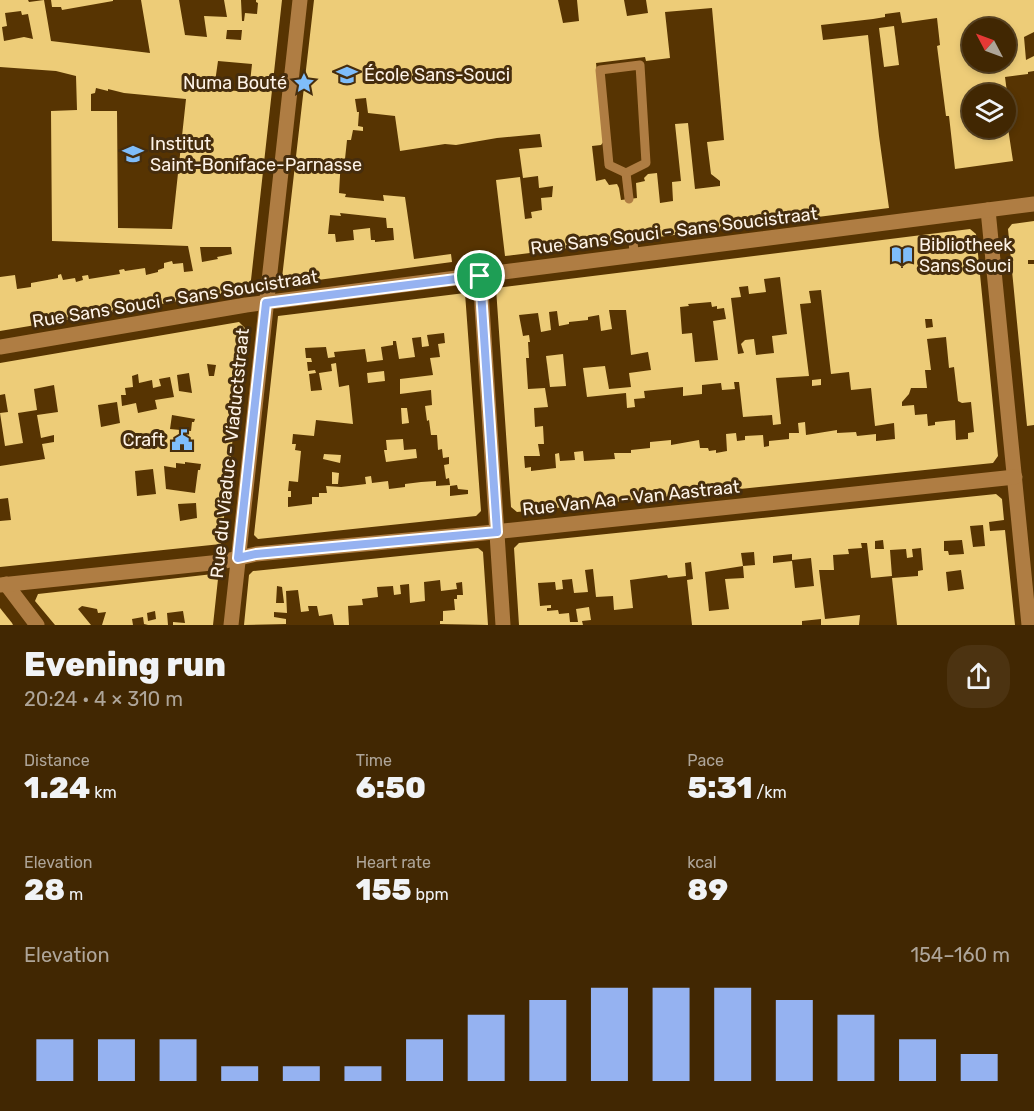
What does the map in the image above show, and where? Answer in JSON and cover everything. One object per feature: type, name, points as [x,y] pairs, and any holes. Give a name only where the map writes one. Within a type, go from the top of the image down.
[{"type":"street","name":"Rue du Viaduc - Viaductstraat","points":[[231,625],[300,0]]},
{"type":"street","name":"Rue Sans Souci - Sans Soucistraat","points":[[0,346],[266,303],[480,276],[634,247],[1034,204]]},
{"type":"street","points":[[988,210],[1029,625]]},
{"type":"street","points":[[480,276],[503,625]]},
{"type":"street","name":"Rue Van Aa - Van Aastraat","points":[[3,585],[221,562],[256,554],[497,532],[1015,477]]},
{"type":"street","points":[[3,585],[37,625]]},
{"type":"lane","points":[[640,65],[646,163],[626,173],[609,165],[600,70],[640,65]]},
{"type":"lane","points":[[626,173],[629,199]]},
{"type":"building","name":"Institut Saint-Boniface-Parnasse","points":[[0,0],[28,0],[29,2],[44,0],[51,41],[150,53],[141,0],[179,0],[185,35],[207,37],[204,16],[227,17],[224,0],[241,0],[242,21],[244,21],[245,13],[257,14],[256,0],[282,0],[250,289],[0,331],[0,277],[15,275],[17,289],[31,287],[31,283],[58,278],[61,274],[63,280],[75,278],[76,282],[83,280],[82,276],[88,275],[89,279],[120,274],[119,270],[124,269],[125,271],[145,268],[146,275],[158,272],[164,268],[164,263],[172,261],[173,264],[183,263],[184,272],[193,271],[188,246],[52,241],[51,111],[77,110],[76,76],[56,71],[0,67]],"holes":[[[21,11],[22,15],[28,14],[33,39],[24,37],[4,41],[2,27],[7,26],[5,13]],[[227,30],[242,30],[241,40],[226,39]],[[218,61],[252,64],[249,92],[214,89]],[[96,88],[186,99],[172,229],[118,228],[117,111],[91,111],[91,94],[95,93]],[[200,247],[231,247],[232,254],[217,257],[218,259],[202,262]]]},
{"type":"building","points":[[51,0],[113,1],[62,10],[61,7],[52,7]]},
{"type":"building","points":[[314,0],[558,0],[563,23],[579,21],[577,0],[624,0],[627,16],[648,13],[646,0],[1034,0],[1034,32],[1024,37],[1026,60],[1034,56],[1034,71],[1005,77],[1006,84],[962,84],[962,138],[1010,138],[1013,161],[955,169],[937,46],[940,45],[937,18],[902,23],[900,12],[885,14],[885,17],[873,19],[821,25],[823,40],[868,35],[889,208],[505,256],[496,180],[520,177],[525,219],[532,218],[531,212],[542,210],[541,198],[552,197],[553,186],[539,188],[538,176],[523,178],[519,149],[542,147],[540,134],[400,151],[395,116],[368,113],[366,98],[355,99],[357,112],[359,112],[358,126],[363,127],[363,131],[353,130],[351,140],[347,140],[345,159],[341,158],[339,193],[346,194],[345,197],[384,201],[383,195],[405,197],[414,259],[451,254],[452,262],[288,284],[282,278]],"holes":[[[712,8],[724,140],[707,142],[711,174],[720,181],[720,186],[695,189],[688,123],[675,124],[681,181],[672,182],[673,201],[660,203],[657,173],[648,174],[644,178],[645,181],[636,183],[637,198],[621,200],[617,184],[609,185],[605,179],[596,181],[592,146],[601,145],[604,141],[596,63],[645,57],[646,61],[670,58],[665,12]],[[340,213],[386,218],[387,228],[393,228],[394,240],[375,242],[371,240],[370,228],[353,230],[354,240],[336,242],[335,234],[328,234],[330,215],[341,216]]]},
{"type":"building","points":[[894,26],[899,65],[884,67],[879,28]]},
{"type":"building","points":[[1034,221],[1034,260],[1028,260],[1028,264],[1034,264],[1034,425],[1027,426],[1008,229],[1012,224]]},
{"type":"building","points":[[970,229],[976,234],[998,456],[993,463],[517,512],[511,507],[496,288]],"holes":[[[780,277],[787,334],[772,336],[774,353],[756,355],[754,339],[745,340],[741,344],[744,353],[738,354],[731,298],[741,297],[739,287],[748,286],[749,294],[766,292],[764,279]],[[821,290],[831,374],[849,372],[851,390],[871,388],[875,426],[894,423],[895,439],[876,441],[876,434],[857,436],[856,432],[837,433],[837,430],[806,435],[805,422],[798,423],[799,433],[789,433],[789,439],[769,441],[769,446],[764,447],[763,435],[745,436],[745,440],[737,441],[736,433],[726,434],[727,451],[716,453],[716,450],[709,451],[708,448],[700,448],[699,440],[671,445],[671,440],[650,442],[650,448],[631,450],[631,453],[614,453],[615,459],[584,461],[583,451],[574,452],[575,460],[560,461],[559,453],[555,454],[556,468],[531,471],[531,467],[525,468],[524,456],[540,456],[538,444],[544,444],[543,426],[535,427],[534,408],[548,407],[545,388],[528,389],[526,358],[529,358],[528,342],[530,342],[529,335],[523,336],[519,315],[538,313],[541,332],[551,330],[549,312],[557,311],[559,326],[569,324],[569,322],[588,320],[588,317],[599,315],[601,331],[612,329],[609,310],[626,310],[631,355],[648,352],[651,370],[629,373],[631,387],[609,389],[605,366],[583,368],[587,397],[626,393],[627,408],[635,407],[634,399],[645,398],[644,391],[683,387],[683,396],[702,394],[702,385],[721,383],[722,390],[735,389],[734,382],[739,382],[743,417],[772,415],[773,425],[781,424],[776,378],[809,376],[800,304],[811,303],[809,291]],[[711,302],[712,307],[724,308],[726,319],[713,321],[718,360],[695,362],[692,333],[682,334],[680,307],[689,306],[688,304]],[[925,319],[932,319],[933,327],[926,328]],[[946,337],[949,368],[954,367],[958,401],[971,402],[974,432],[968,433],[968,439],[956,440],[955,420],[935,422],[935,425],[928,426],[927,414],[915,415],[914,405],[902,406],[911,388],[927,388],[925,370],[931,370],[927,339]]]},
{"type":"building","points":[[465,293],[481,511],[476,516],[258,539],[254,535],[278,316]],"holes":[[[444,333],[445,343],[438,344],[440,357],[430,358],[433,375],[400,379],[400,394],[431,390],[432,405],[425,406],[427,421],[429,420],[431,435],[437,435],[438,450],[442,449],[443,458],[449,457],[449,464],[444,465],[446,479],[449,478],[450,485],[436,486],[436,481],[405,484],[405,487],[389,489],[388,481],[372,483],[371,476],[365,477],[366,484],[326,486],[327,493],[319,493],[319,497],[312,497],[312,504],[288,507],[288,497],[291,497],[291,491],[288,491],[289,481],[298,482],[301,451],[295,450],[296,444],[292,444],[293,434],[314,436],[316,420],[353,424],[349,385],[339,387],[336,363],[331,364],[332,371],[319,373],[322,390],[311,391],[309,374],[316,373],[315,370],[308,371],[307,362],[312,362],[311,358],[306,358],[305,348],[326,347],[328,358],[335,357],[334,352],[365,349],[367,362],[383,360],[381,347],[393,345],[393,341],[396,341],[399,359],[415,357],[412,338],[421,337],[422,347],[429,346],[427,335]],[[457,485],[458,489],[468,490],[468,494],[450,496],[450,486]]]},
{"type":"building","points":[[239,322],[245,328],[221,544],[0,567],[0,521],[11,520],[8,498],[0,499],[0,466],[45,459],[42,444],[54,442],[54,435],[41,438],[37,415],[58,412],[54,385],[34,389],[37,410],[18,413],[23,443],[5,446],[0,413],[8,412],[5,394],[0,395],[0,363]],"holes":[[[207,364],[216,365],[214,376],[209,376]],[[189,373],[192,393],[179,391],[177,375]],[[138,374],[139,383],[152,380],[153,388],[161,386],[159,379],[170,377],[174,397],[155,400],[157,409],[138,413],[136,403],[122,406],[121,395],[126,395],[125,388],[133,387],[132,376]],[[117,402],[120,423],[101,427],[98,405]],[[172,415],[195,419],[192,422],[191,431],[170,429]],[[176,463],[201,464],[195,493],[166,489],[164,466],[176,468]],[[153,469],[156,494],[137,496],[135,471]],[[196,503],[197,518],[180,521],[178,504]]]},
{"type":"building","points":[[563,354],[566,386],[550,387],[546,356]]},
{"type":"building","points":[[384,371],[385,381],[368,383],[367,373]]},
{"type":"building","points":[[821,379],[821,385],[812,386],[812,380]]},
{"type":"building","points":[[401,408],[407,408],[409,423],[402,424]]},
{"type":"building","points":[[403,439],[404,450],[416,449],[417,458],[386,462],[384,450],[387,450],[386,440]]},
{"type":"building","points":[[324,454],[341,455],[340,463],[323,459]]},
{"type":"building","points":[[332,472],[339,473],[338,484],[332,484]]},
{"type":"building","points":[[996,494],[1002,499],[1004,520],[989,522],[990,531],[1005,530],[1015,625],[897,625],[892,578],[918,576],[918,571],[923,570],[921,548],[912,549],[913,557],[907,558],[906,549],[890,550],[892,576],[871,578],[867,543],[861,543],[862,548],[848,549],[849,554],[833,555],[834,570],[819,570],[825,619],[860,615],[859,625],[821,625],[821,619],[802,621],[802,625],[692,625],[687,580],[693,579],[691,562],[685,563],[686,576],[668,578],[667,575],[630,580],[633,608],[614,610],[613,596],[596,597],[593,569],[585,570],[588,592],[574,593],[572,579],[562,580],[563,589],[556,590],[555,582],[538,583],[540,606],[551,605],[547,611],[558,610],[559,614],[569,613],[570,622],[578,622],[576,609],[589,607],[591,620],[582,621],[583,625],[519,625],[514,548],[519,543]],"holes":[[[983,525],[985,546],[973,547],[970,526]],[[883,540],[884,549],[875,549],[875,541]],[[962,540],[964,554],[949,555],[948,551],[944,551],[944,541]],[[754,552],[755,565],[743,566],[741,553]],[[792,554],[792,560],[811,558],[814,586],[795,588],[792,561],[773,563],[773,556]],[[743,566],[744,578],[725,579],[729,609],[709,611],[705,572]],[[961,570],[964,589],[948,591],[946,572]]]},
{"type":"building","points":[[478,548],[483,552],[488,625],[440,624],[440,621],[443,621],[443,611],[455,610],[454,599],[457,599],[457,595],[463,595],[462,582],[456,583],[457,589],[441,591],[440,580],[424,582],[425,601],[410,603],[409,584],[400,585],[401,594],[394,595],[393,586],[377,587],[378,597],[362,599],[363,605],[348,606],[349,625],[334,625],[332,614],[319,616],[317,606],[308,606],[309,611],[301,612],[298,590],[286,591],[287,613],[274,612],[274,617],[286,619],[286,624],[244,625],[249,575],[253,571]],"holes":[[[277,586],[282,587],[284,603],[276,603]]]},
{"type":"building","points":[[213,574],[218,579],[213,625],[173,625],[173,622],[185,623],[183,611],[167,613],[168,625],[144,624],[143,617],[132,619],[133,625],[102,625],[106,612],[98,613],[97,609],[82,606],[78,609],[91,625],[55,625],[35,601],[38,594]],"holes":[[[155,611],[156,619],[148,621],[147,613]]]},
{"type":"building","points":[[0,608],[12,623],[13,625],[0,625]]},
{"type":"place","name":"École Sans-Souci","points":[[347,75]]},
{"type":"place","name":"Numa Bouté","points":[[304,83]]},
{"type":"place","name":"Institut Saint-Boniface-Parnasse","points":[[133,154]]},
{"type":"place","name":"Bibliotheek Sans Souci","points":[[902,255]]},
{"type":"place","name":"Craft","points":[[182,440]]},
{"type":"route","points":[[480,276],[497,532],[256,554],[238,558],[266,303],[480,276]]}]
